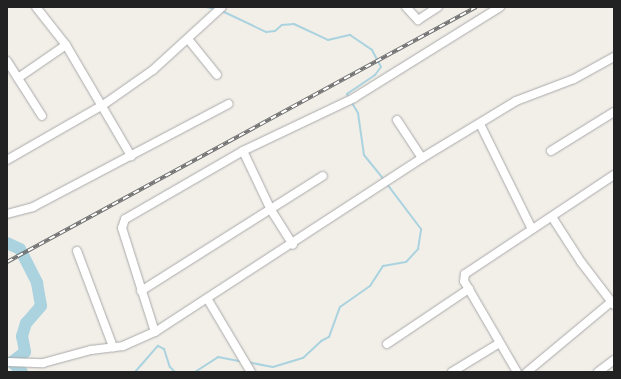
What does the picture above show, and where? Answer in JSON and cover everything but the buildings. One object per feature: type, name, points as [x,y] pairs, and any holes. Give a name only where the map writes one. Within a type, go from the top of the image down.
[{"type":"street","points":[[36,7],[66,46],[103,105],[131,156]]},
{"type":"street","points":[[7,160],[103,105],[153,70],[222,7]]},
{"type":"street","points":[[406,7],[418,20],[438,7]]},
{"type":"street","points":[[155,332],[141,292],[123,222],[243,151],[351,100],[500,7]]},
{"type":"street","points":[[188,39],[217,75]]},
{"type":"street","points":[[18,78],[66,46]]},
{"type":"street","points":[[7,362],[33,364],[133,343],[155,332],[293,245],[422,158],[526,96],[574,79],[614,57]]},
{"type":"street","points":[[7,61],[42,116]]},
{"type":"street","points":[[7,214],[33,207],[228,104]]},
{"type":"street","points":[[551,151],[614,112]]},
{"type":"street","points":[[397,120],[422,158]]},
{"type":"street","points":[[480,124],[532,230]]},
{"type":"street","points":[[243,151],[271,210],[293,245]]},
{"type":"street","points":[[517,372],[498,344],[463,278],[470,269],[552,217],[614,175]]},
{"type":"street","points":[[141,292],[323,176]]},
{"type":"street","points":[[527,372],[612,303],[580,262],[552,217]]},
{"type":"street","points":[[77,251],[113,347]]},
{"type":"street","points":[[386,344],[469,290]]},
{"type":"street","points":[[208,300],[244,355],[251,372]]},
{"type":"street","points":[[452,372],[498,344]]},
{"type":"street","points":[[598,372],[614,360]]},
{"type":"waterway","points":[[206,7],[216,9]]},
{"type":"waterway","points":[[222,11],[266,32],[275,31],[282,25],[294,24],[328,40],[350,35],[372,50],[381,67],[375,75],[347,94],[349,99]]},
{"type":"waterway","points":[[352,103],[358,113],[364,155],[385,181]]},
{"type":"waterway","points":[[247,362],[273,367],[303,358],[321,341],[329,337],[340,307],[370,286],[383,266],[406,262],[418,249],[421,229],[387,184]]},
{"type":"waterway","points":[[7,243],[20,249],[37,283],[41,306],[26,323],[22,336],[25,352],[12,362],[22,372]]},
{"type":"waterway","points":[[135,372],[158,346],[164,349],[170,367],[175,372]]},
{"type":"waterway","points":[[195,372],[218,357],[243,362]]},
{"type":"railway","points":[[7,262],[476,7]]}]
